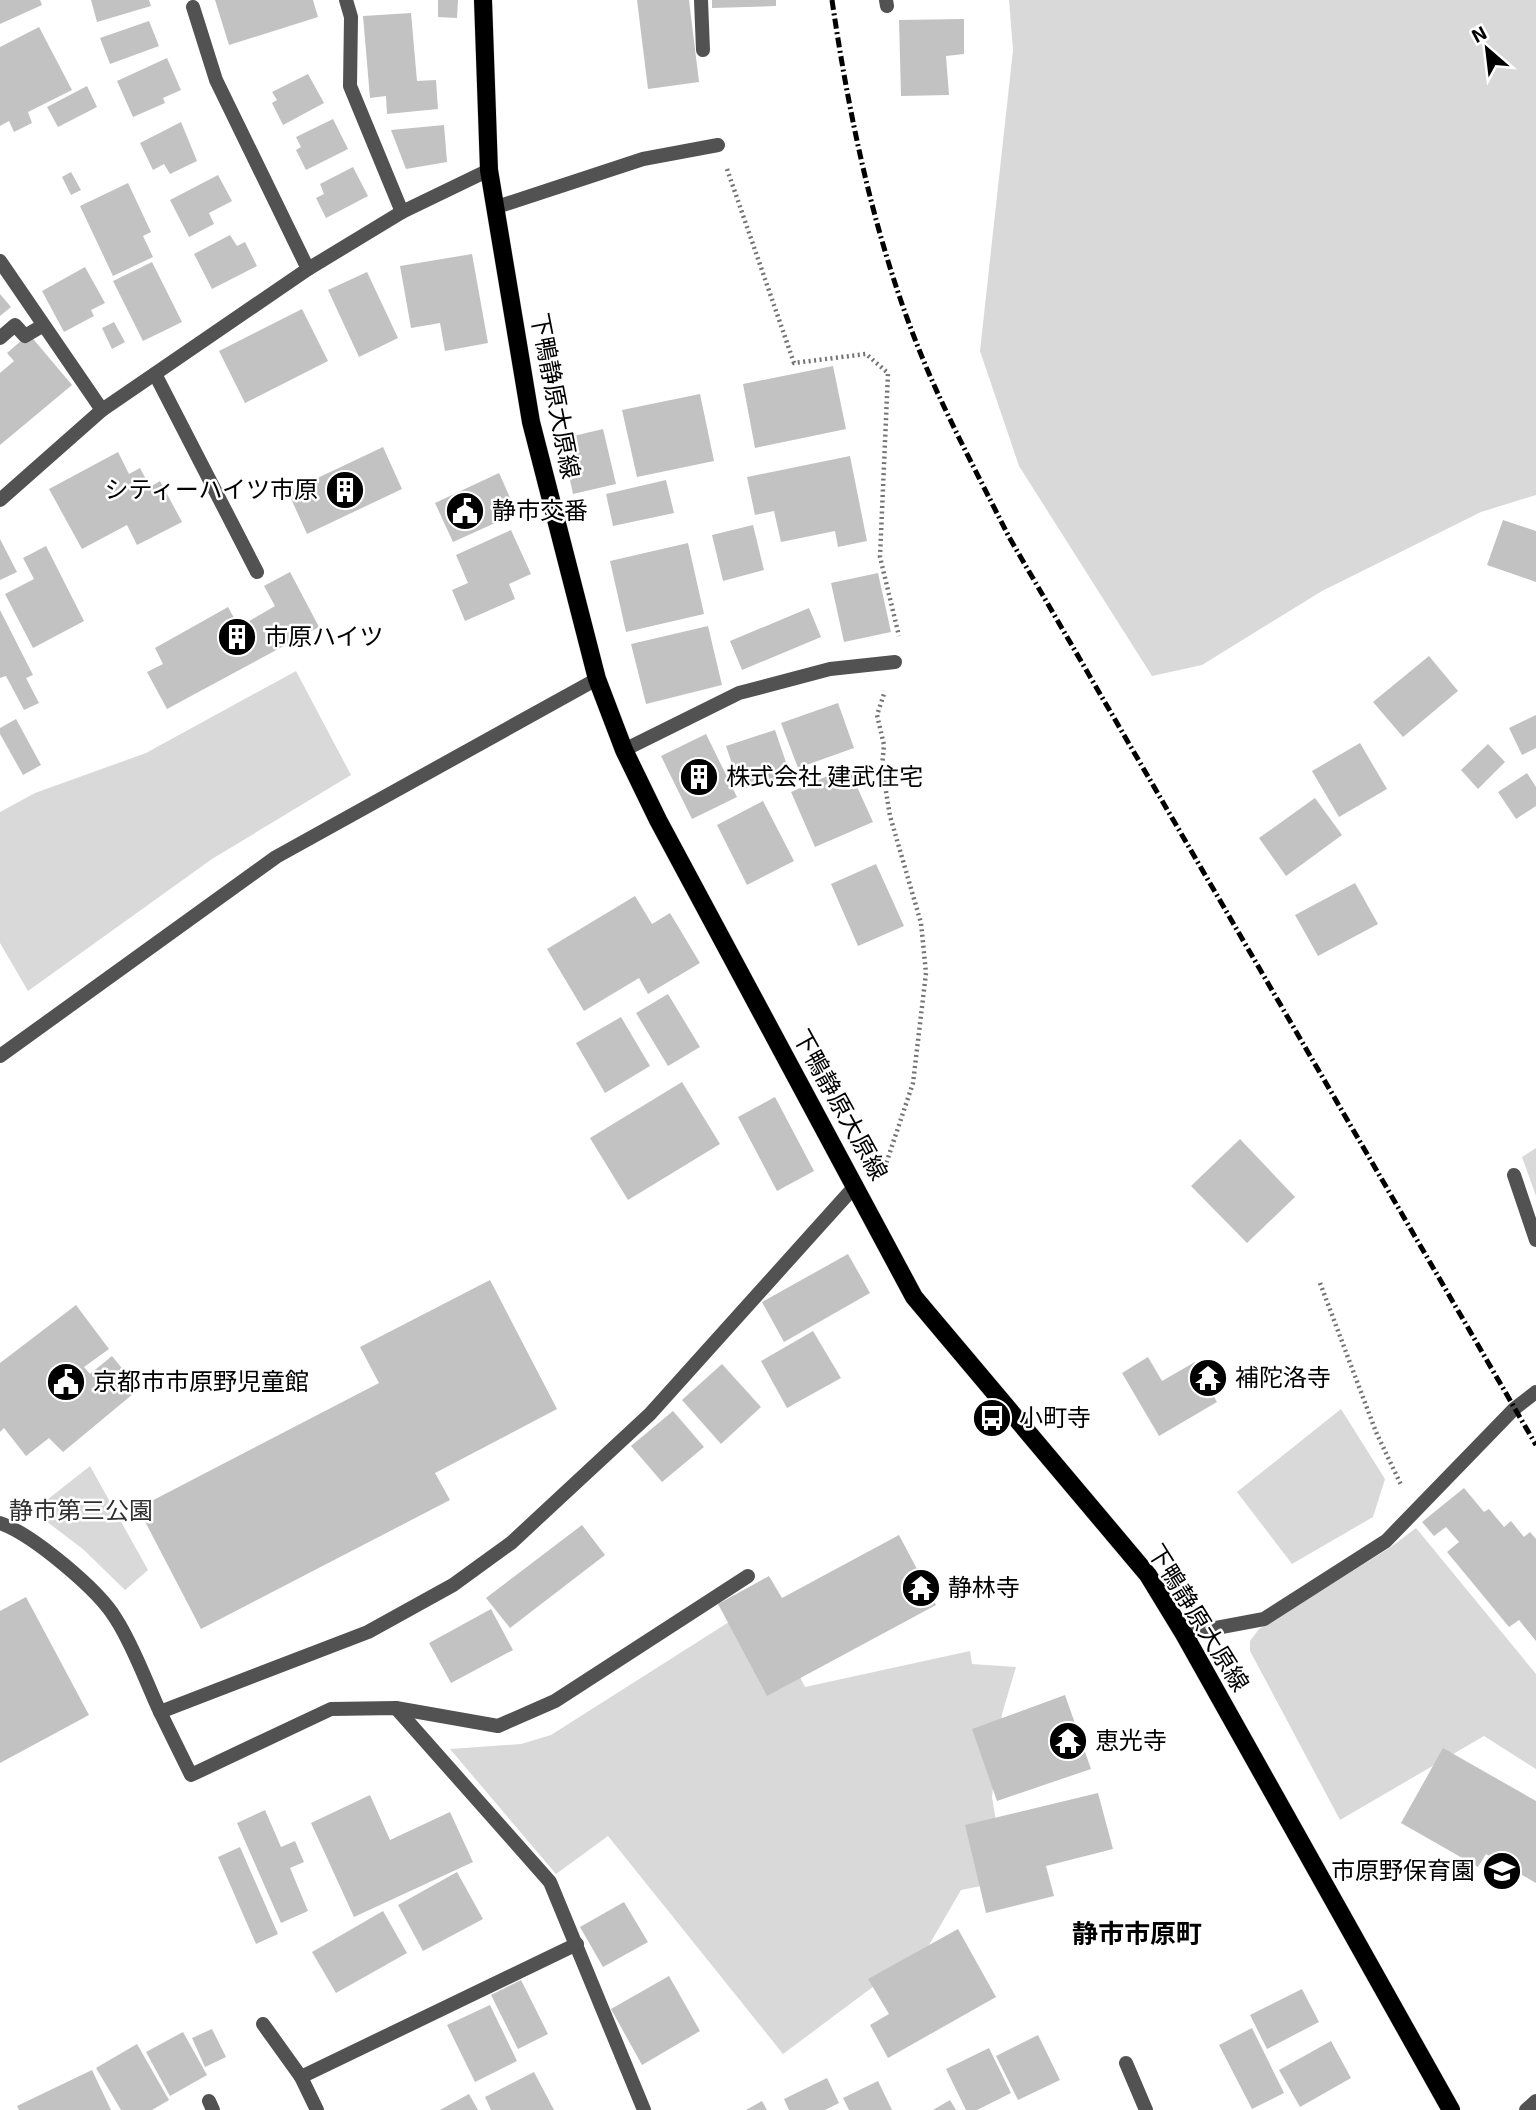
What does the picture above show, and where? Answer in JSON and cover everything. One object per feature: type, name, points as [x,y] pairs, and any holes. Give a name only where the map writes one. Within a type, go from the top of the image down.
[{"type":"main road","name":"下鴨静原大原線","points":[[483,0],[489,170],[531,422],[597,679],[624,751],[658,820],[870,1210],[914,1297],[1148,1575],[1184,1634],[1451,2110]]},
{"type":"street","points":[[346,0],[351,17],[350,86],[402,212]]},
{"type":"street","points":[[701,0],[703,50]]},
{"type":"street","points":[[193,7],[216,80],[308,269]]},
{"type":"street","points":[[497,206],[643,159],[718,145]]},
{"type":"street","points":[[0,500],[102,410],[308,269],[402,212],[489,170]]},
{"type":"street","points":[[0,261],[102,410]]},
{"type":"street","points":[[0,338],[15,325],[25,336],[42,326]]},
{"type":"street","points":[[155,374],[257,572]]},
{"type":"street","points":[[624,751],[739,693],[830,669],[895,662]]},
{"type":"street","points":[[0,1056],[276,857],[597,679]]},
{"type":"street","points":[[1514,1175],[1536,1240]]},
{"type":"street","points":[[160,1712],[368,1632],[453,1586],[511,1543],[650,1414],[856,1185]]},
{"type":"street","points":[[1184,1634],[1264,1619],[1386,1541],[1514,1409],[1536,1392]]},
{"type":"street","points":[[0,1523],[13,1527],[72,1571],[116,1617],[191,1775],[331,1709],[396,1708],[498,1726],[555,1701],[748,1576]]},
{"type":"street","points":[[396,1708],[550,1882],[644,2110]]},
{"type":"street","points":[[301,2077],[577,1944]]},
{"type":"street","points":[[264,2024],[301,2077],[317,2110]]},
{"type":"street","points":[[1126,2063],[1146,2110]]},
{"type":"street","points":[[1525,2110],[1536,2101]]},
{"type":"path","points":[[718,145],[794,363],[866,354],[888,373],[880,557],[901,644],[877,715],[884,745],[882,766],[890,816],[921,923],[926,973],[913,1083],[870,1210]]},
{"type":"path","points":[[1320,1283],[1376,1432],[1414,1513]]},
{"type":"green space","points":[[1009,0],[1536,0],[1536,495],[1481,512],[1322,591],[1202,665],[1152,676],[1019,466],[980,351],[1013,50]]},
{"type":"green space","points":[[296,671],[351,775],[212,859],[28,991],[0,943],[0,812],[35,793],[146,753]]},
{"type":"green space","points":[[1536,1148],[1536,1196],[1522,1157]]},
{"type":"green space","points":[[1341,1409],[1385,1479],[1373,1517],[1292,1564],[1237,1492]]},
{"type":"green space","name":"静市第三公園","points":[[90,1466],[148,1570],[125,1590],[84,1550],[33,1511]]},
{"type":"green space","points":[[1416,1528],[1536,1674],[1536,1769],[1484,1736],[1340,1820],[1250,1651],[1250,1641],[1259,1629],[1391,1547]]},
{"type":"green space","points":[[762,1601],[805,1687],[970,1651],[972,1664],[1016,1667],[1002,1714],[992,1797],[1006,1881],[961,1890],[929,1945],[783,2054],[608,1836],[556,1874],[450,1749],[521,1744],[551,1735]]},
{"type":"building","points":[[0,0],[40,0],[42,5],[0,24]]},
{"type":"building","points":[[91,0],[149,0],[151,6],[97,22]]},
{"type":"building","points":[[215,0],[313,0],[318,17],[229,45]]},
{"type":"building","points":[[438,0],[458,0],[457,18],[438,17]]},
{"type":"building","points":[[637,0],[689,0],[699,82],[648,89]]},
{"type":"building","points":[[712,0],[776,0],[776,6],[712,8]]},
{"type":"building","points":[[411,13],[417,81],[436,80],[438,109],[387,114],[386,96],[370,98],[363,16]]},
{"type":"building","points":[[964,19],[964,54],[946,56],[949,95],[901,96],[899,20]]},
{"type":"building","points":[[149,21],[159,46],[110,64],[100,38]]},
{"type":"building","points":[[39,27],[72,90],[28,112],[32,123],[14,132],[9,121],[0,126],[0,47]]},
{"type":"building","points":[[167,58],[181,90],[163,98],[165,103],[133,117],[117,81]]},
{"type":"building","points":[[308,74],[324,103],[283,125],[272,103],[277,100],[272,92]]},
{"type":"building","points":[[87,86],[97,107],[58,127],[47,107]]},
{"type":"building","points":[[333,119],[348,149],[306,170],[296,150],[301,147],[296,137]]},
{"type":"building","points":[[181,122],[197,161],[170,174],[164,164],[153,170],[140,143]]},
{"type":"building","points":[[444,125],[447,162],[406,169],[391,130]]},
{"type":"building","points":[[353,167],[368,196],[326,218],[316,198],[324,194],[320,184]]},
{"type":"building","points":[[71,172],[81,190],[71,195],[62,177]]},
{"type":"building","points":[[218,175],[232,201],[209,213],[214,224],[189,237],[170,200]]},
{"type":"building","points":[[128,183],[151,232],[143,236],[153,257],[113,276],[80,206]]},
{"type":"building","points":[[230,235],[237,246],[245,242],[257,266],[212,289],[194,254]]},
{"type":"building","points":[[472,254],[488,343],[445,351],[440,323],[411,328],[400,266]]},
{"type":"building","points":[[152,262],[182,322],[143,341],[113,281]]},
{"type":"building","points":[[85,267],[105,303],[91,310],[94,316],[64,332],[42,291]]},
{"type":"building","points":[[367,272],[398,338],[359,357],[328,290]]},
{"type":"building","points":[[0,294],[11,307],[0,316]]},
{"type":"building","points":[[302,309],[328,361],[245,403],[219,351]]},
{"type":"building","points":[[114,322],[125,342],[112,349],[102,328]]},
{"type":"building","points":[[29,334],[72,385],[0,445],[0,373],[14,361],[7,353]]},
{"type":"building","points":[[833,366],[846,429],[755,448],[743,384]]},
{"type":"building","points":[[700,394],[714,461],[637,477],[622,410]]},
{"type":"building","points":[[603,429],[616,484],[573,494],[561,439]]},
{"type":"building","name":"シティーハイツ市原","points":[[383,447],[402,489],[307,534],[288,492]]},
{"type":"building","points":[[118,452],[129,474],[140,468],[150,487],[160,481],[182,522],[137,545],[127,525],[82,549],[49,489]]},
{"type":"building","points":[[850,456],[867,541],[838,547],[835,531],[781,542],[774,511],[755,515],[747,477]]},
{"type":"building","points":[[499,473],[517,513],[453,542],[435,503]]},
{"type":"building","points":[[666,480],[674,513],[613,526],[606,494]]},
{"type":"building","points":[[1503,520],[1536,531],[1536,582],[1487,565]]},
{"type":"building","points":[[753,525],[764,570],[723,581],[712,535]]},
{"type":"building","points":[[511,530],[531,574],[509,584],[515,599],[465,621],[452,590],[468,583],[456,555]]},
{"type":"building","points":[[0,539],[17,572],[0,580]]},
{"type":"building","points":[[688,543],[704,614],[626,632],[610,561]]},
{"type":"building","points":[[46,546],[84,621],[33,648],[5,594],[34,579],[23,558]]},
{"type":"building","name":"市原ハイツ","points":[[290,572],[319,627],[167,709],[147,672],[163,664],[155,648],[228,607],[239,627],[275,606],[264,586]]},
{"type":"building","points":[[878,573],[891,632],[844,642],[831,583]]},
{"type":"building","points":[[809,608],[821,637],[742,670],[730,641]]},
{"type":"building","points":[[0,610],[33,675],[26,678],[39,703],[24,710],[6,676],[0,678]]},
{"type":"building","points":[[708,626],[722,685],[646,704],[631,644]]},
{"type":"building","points":[[1429,656],[1458,691],[1403,737],[1373,702]]},
{"type":"building","points":[[838,703],[854,748],[798,768],[781,723]]},
{"type":"building","points":[[1536,715],[1536,748],[1522,755],[1509,728]]},
{"type":"building","points":[[16,719],[41,765],[23,775],[0,734],[0,728]]},
{"type":"building","points":[[775,730],[790,774],[741,790],[726,746]]},
{"type":"building","name":"株式会社 建武住宅","points":[[706,734],[737,797],[692,819],[661,756]]},
{"type":"building","points":[[1360,743],[1387,789],[1339,817],[1312,771]]},
{"type":"building","points":[[1488,744],[1505,762],[1478,789],[1461,770]]},
{"type":"building","points":[[848,767],[873,822],[815,847],[791,792]]},
{"type":"building","points":[[1527,773],[1536,787],[1536,806],[1516,819],[1498,792]]},
{"type":"building","points":[[1315,798],[1342,835],[1286,876],[1259,838]]},
{"type":"building","points":[[763,801],[794,861],[747,885],[717,825]]},
{"type":"building","points":[[876,864],[904,926],[858,946],[831,884]]},
{"type":"building","points":[[1355,883],[1378,924],[1318,956],[1295,915]]},
{"type":"building","points":[[635,896],[652,924],[670,913],[700,963],[648,994],[639,978],[584,1011],[547,949]]},
{"type":"building","points":[[668,994],[700,1047],[668,1066],[636,1013]]},
{"type":"building","points":[[621,1017],[650,1066],[605,1093],[576,1043]]},
{"type":"building","points":[[682,1082],[720,1144],[628,1200],[590,1138]]},
{"type":"building","points":[[775,1097],[814,1171],[777,1191],[738,1117]]},
{"type":"building","points":[[1240,1139],[1295,1197],[1247,1243],[1191,1186]]},
{"type":"building","points":[[848,1254],[870,1293],[784,1342],[762,1302]]},
{"type":"building","points":[[490,1280],[557,1409],[435,1473],[450,1500],[201,1629],[138,1508],[379,1383],[360,1347]]},
{"type":"building","name":"京都市市原野児童館","points":[[76,1305],[109,1349],[84,1367],[90,1374],[112,1356],[139,1389],[63,1452],[49,1438],[26,1456],[4,1428],[0,1432],[0,1363]]},
{"type":"building","points":[[813,1331],[841,1378],[787,1408],[761,1361]]},
{"type":"building","points":[[1148,1357],[1162,1381],[1195,1362],[1217,1402],[1159,1436],[1122,1373]]},
{"type":"building","points":[[722,1364],[761,1407],[721,1444],[682,1400]]},
{"type":"building","points":[[673,1411],[704,1447],[662,1482],[631,1446]]},
{"type":"building","points":[[1464,1488],[1484,1512],[1489,1509],[1504,1527],[1511,1521],[1524,1537],[1530,1532],[1536,1539],[1536,1641],[1519,1620],[1509,1627],[1447,1552],[1459,1542],[1446,1527],[1434,1536],[1422,1522]]},
{"type":"building","points":[[582,1525],[605,1555],[510,1628],[486,1598]]},
{"type":"building","points":[[899,1535],[936,1605],[767,1696],[718,1604],[769,1576],[782,1598]]},
{"type":"building","points":[[26,1597],[89,1715],[0,1763],[0,1611]]},
{"type":"building","points":[[491,1609],[513,1650],[451,1683],[429,1643]]},
{"type":"building","points":[[1065,1695],[1091,1769],[997,1801],[972,1729]]},
{"type":"building","points":[[1443,1748],[1536,1801],[1536,1883],[1486,1854],[1478,1867],[1401,1823]]},
{"type":"building","points":[[1098,1793],[1113,1849],[1046,1866],[1054,1896],[986,1913],[965,1825]]},
{"type":"building","points":[[370,1795],[390,1840],[450,1812],[473,1862],[354,1917],[311,1823]]},
{"type":"building","points":[[265,1810],[281,1847],[295,1841],[304,1862],[290,1868],[308,1911],[281,1923],[237,1823]]},
{"type":"building","points":[[240,1847],[278,1934],[256,1944],[218,1857]]},
{"type":"building","points":[[457,1872],[483,1919],[423,1951],[398,1905]]},
{"type":"building","points":[[624,1902],[648,1942],[603,1967],[580,1927]]},
{"type":"building","points":[[383,1911],[407,1953],[336,1993],[312,1952]]},
{"type":"building","points":[[958,1929],[996,1997],[888,2058],[870,2025],[889,2014],[868,1979]]},
{"type":"building","points":[[669,1976],[700,2031],[642,2065],[611,2009]]},
{"type":"building","points":[[521,1980],[548,2034],[518,2049],[491,1995]]},
{"type":"building","points":[[1302,1989],[1319,2022],[1267,2049],[1250,2015]]},
{"type":"building","points":[[490,2005],[517,2061],[475,2082],[447,2025]]},
{"type":"building","points":[[1252,2028],[1284,2093],[1252,2109],[1219,2045]]},
{"type":"building","points":[[212,2029],[226,2057],[205,2067],[192,2038]]},
{"type":"building","points":[[183,2032],[207,2075],[170,2096],[146,2052]]},
{"type":"building","points":[[1038,2035],[1060,2080],[1018,2100],[996,2056]]},
{"type":"building","points":[[1331,2041],[1351,2078],[1300,2107],[1279,2070]]},
{"type":"building","points":[[137,2044],[169,2100],[152,2110],[121,2110],[96,2068]]},
{"type":"building","points":[[989,2048],[1011,2093],[977,2110],[966,2110],[946,2069]]},
{"type":"building","points":[[92,2070],[111,2110],[19,2110],[17,2106]]},
{"type":"building","points":[[534,2072],[554,2110],[491,2110],[485,2097]]},
{"type":"building","points":[[827,2078],[839,2103],[825,2110],[789,2110],[784,2099]]},
{"type":"building","points":[[878,2081],[892,2110],[849,2110],[843,2098]]},
{"type":"building","points":[[469,2094],[478,2110],[440,2110]]},
{"type":"building","points":[[950,2100],[956,2110],[933,2110]]},
{"type":"building","points":[[762,2101],[767,2110],[746,2110]]},
{"type":"railway","points":[[832,0],[858,147],[883,244],[915,339],[952,423],[1009,537],[1536,1445]]},
{"type":"place","name":"シティーハイツ市原","points":[[345,490]]},
{"type":"place","name":"静市交番","points":[[465,511]]},
{"type":"place","name":"市原ハイツ","points":[[237,637]]},
{"type":"place","name":"株式会社 建武住宅","points":[[699,777]]},
{"type":"place","name":"補陀洛寺","points":[[1208,1378]]},
{"type":"place","name":"京都市市原野児童館","points":[[66,1382]]},
{"type":"place","name":"小町寺","points":[[992,1418]]},
{"type":"place","name":"静林寺","points":[[921,1588]]},
{"type":"place","name":"恵光寺","points":[[1068,1741]]},
{"type":"place","name":"市原野保育園","points":[[1502,1871]]},
{"type":"district","name":"静市市原町","points":[[1137,1934]]}]
